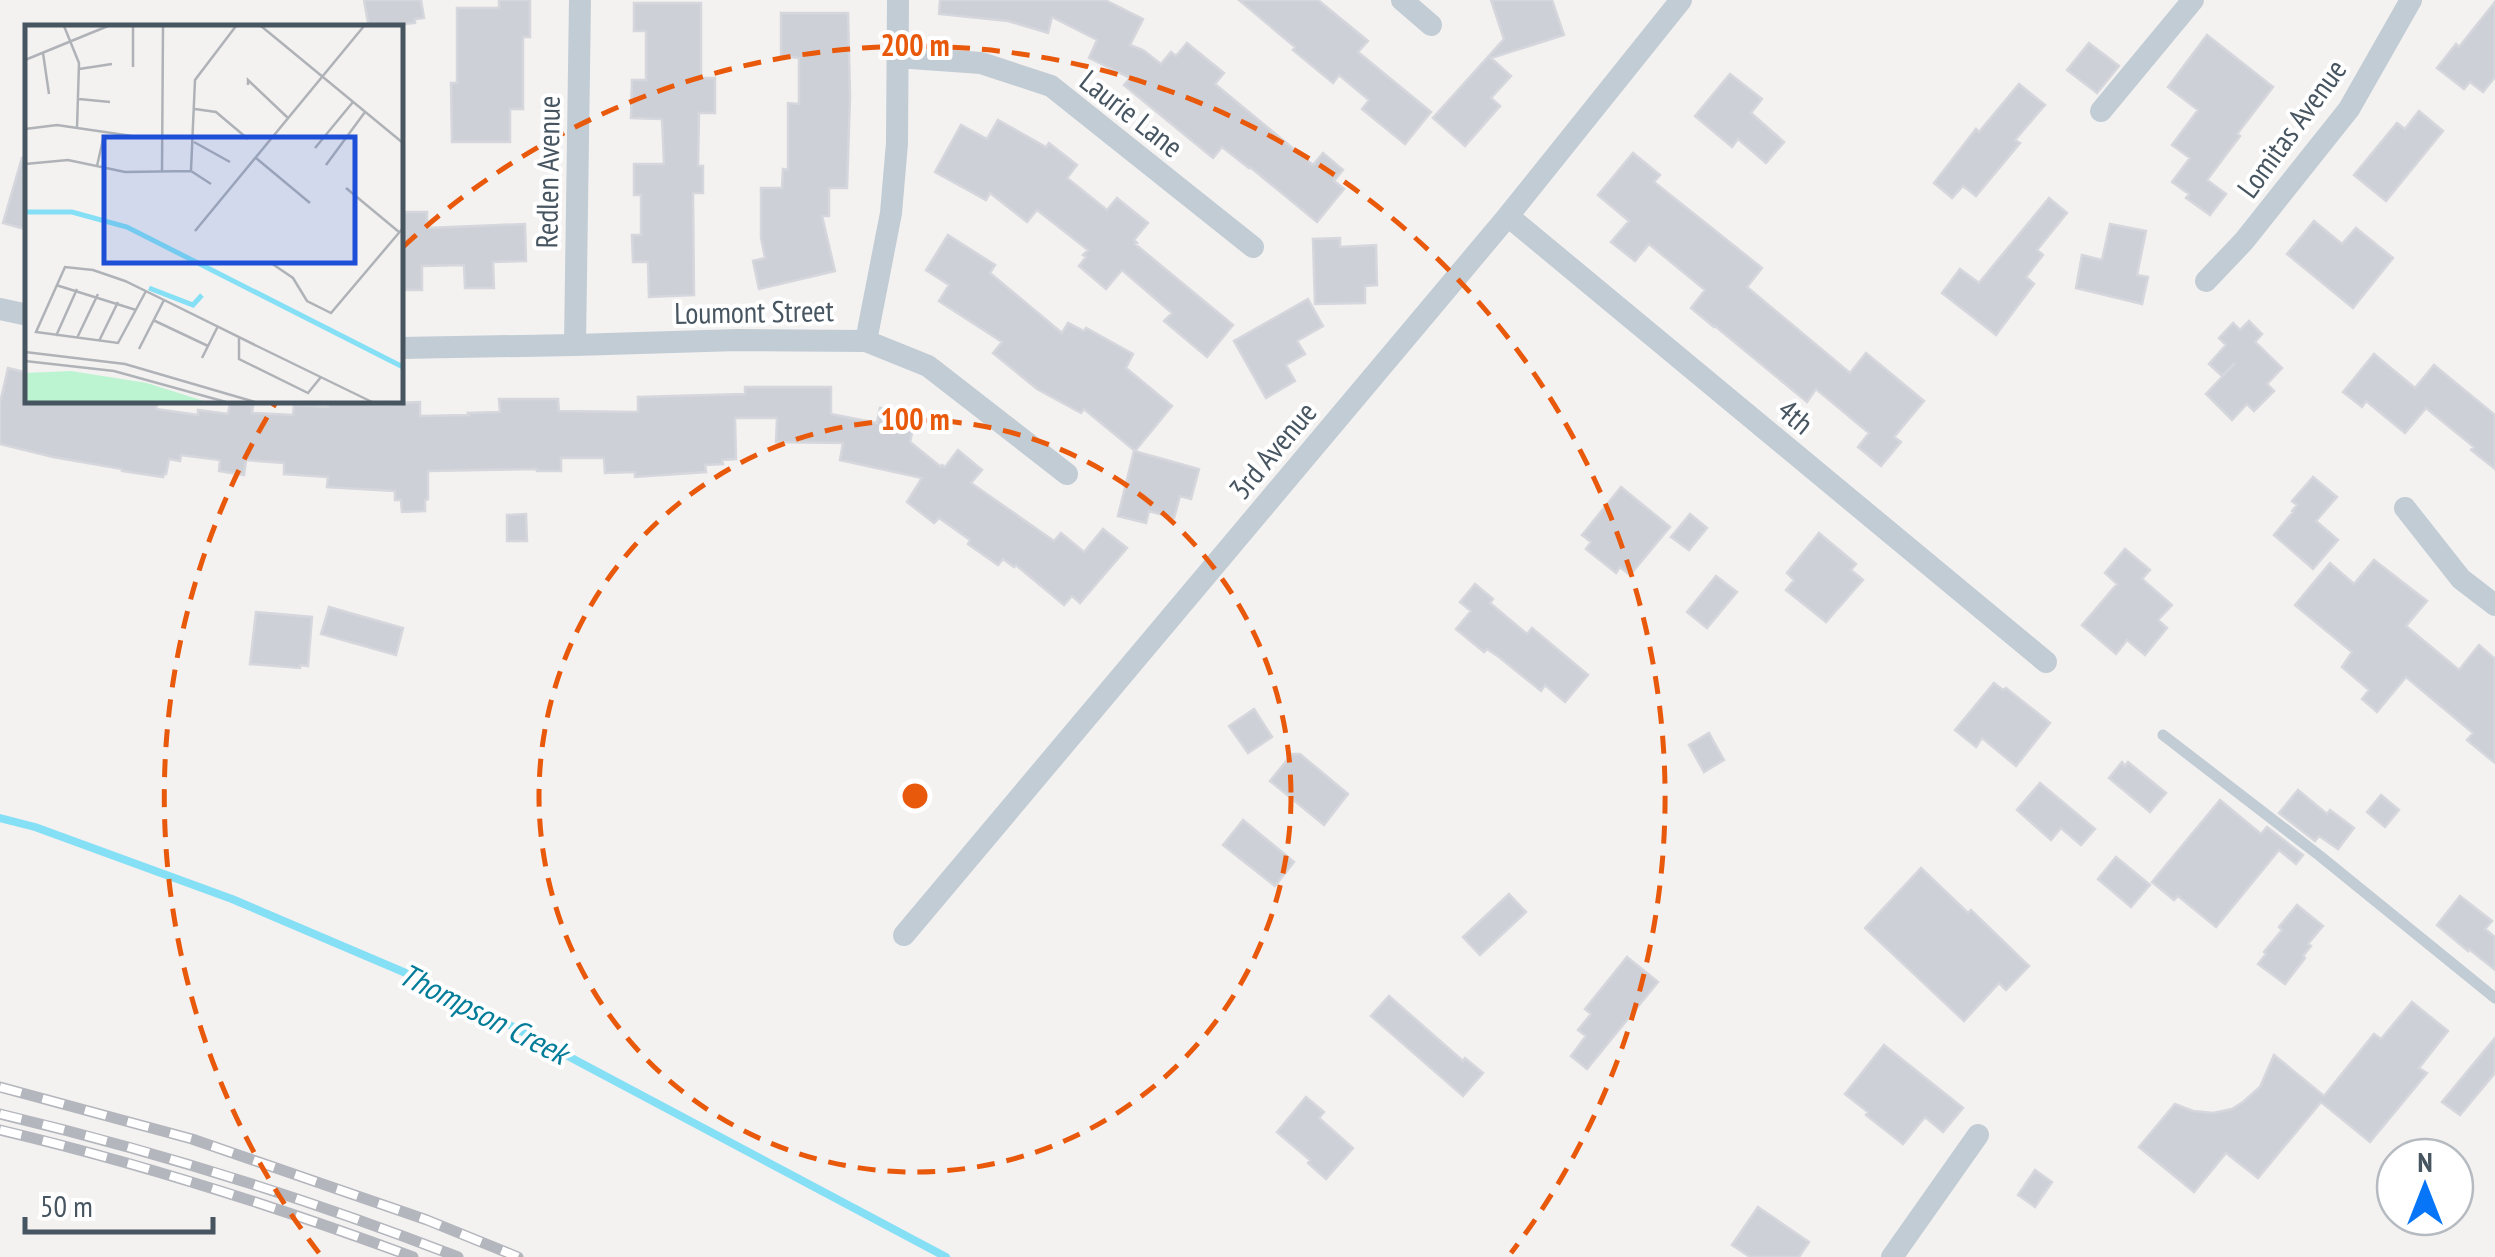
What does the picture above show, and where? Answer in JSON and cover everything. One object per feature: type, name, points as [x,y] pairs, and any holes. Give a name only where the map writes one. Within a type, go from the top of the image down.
[{"type":"street","name":"Redlen Avenue","points":[[575,346],[580,0]]},
{"type":"street","points":[[866,341],[891,212],[897,142],[898,0]]},
{"type":"street","points":[[1402,0],[1431,25]]},
{"type":"street","name":"3rd Avenue","points":[[904,935],[1508,216],[1681,0]]},
{"type":"street","points":[[2101,111],[2193,0]]},
{"type":"street","name":"Lomitas Avenue","points":[[2206,281],[2244,241],[2349,109],[2411,0]]},
{"type":"street","name":"Laurie Lane","points":[[897,57],[981,63],[1050,86],[1253,247]]},
{"type":"street","name":"4th","points":[[1508,216],[2046,662]]},
{"type":"street","points":[[0,309],[25,314]]},
{"type":"street","name":"Loumont Street","points":[[402,348],[866,341],[928,366],[1067,474]]},
{"type":"street","points":[[2405,508],[2461,579],[2495,605]]},
{"type":"street","points":[[1892,1257],[1978,1135]]},
{"type":"lane","points":[[2163,735],[2495,998]]},
{"type":"building","points":[[364,0],[421,0],[424,18],[415,19],[415,23],[368,25]]},
{"type":"building","points":[[499,0],[530,0],[530,37],[523,37],[523,109],[510,109],[510,142],[452,142],[451,83],[457,83],[457,8],[499,8]]},
{"type":"building","points":[[940,0],[1105,0],[1143,19],[1130,45],[1161,64],[1171,52],[1176,56],[1187,43],[1224,73],[1215,84],[1313,165],[1323,153],[1343,170],[1334,181],[1344,189],[1317,222],[1222,147],[1213,158],[1124,85],[1130,78],[1089,58],[1097,40],[1052,17],[1048,33],[1008,21],[939,14]]},
{"type":"building","points":[[1239,0],[1318,0],[1368,41],[1358,52],[1431,112],[1405,144],[1362,109],[1369,100],[1339,75],[1333,83]]},
{"type":"building","points":[[1491,0],[1552,0],[1564,35],[1491,58],[1511,76],[1491,98],[1500,106],[1465,146],[1433,118],[1504,39]]},
{"type":"building","points":[[2495,2],[2495,77],[2483,92],[2470,82],[2464,89],[2437,68]]},
{"type":"building","points":[[634,3],[701,3],[701,78],[715,78],[715,113],[699,113],[698,166],[703,166],[703,193],[693,193],[694,295],[649,297],[648,262],[633,262],[632,235],[641,235],[641,195],[634,195],[634,164],[664,164],[662,119],[631,118],[632,80],[646,80],[646,31],[634,31]]},
{"type":"building","points":[[781,13],[848,13],[847,188],[829,188],[829,216],[822,216],[835,271],[759,289],[753,261],[765,258],[761,188],[782,188],[783,169],[788,170],[788,103],[799,104],[799,58],[781,56]]},
{"type":"building","points":[[2207,35],[2273,87],[2207,180],[2226,194],[2210,215],[2172,182],[2190,158],[2172,145],[2198,110],[2168,87]]},
{"type":"building","points":[[2089,43],[2119,66],[2097,93],[2067,70]]},
{"type":"building","points":[[1730,74],[1762,99],[1751,113],[1784,142],[1766,163],[1738,139],[1732,147],[1695,116]]},
{"type":"building","points":[[2019,84],[2045,105],[2015,140],[2020,143],[1976,196],[1963,186],[1952,198],[1934,183],[1976,129],[1979,132]]},
{"type":"building","points":[[2419,111],[2443,131],[2386,201],[2354,175],[2397,123],[2405,129]]},
{"type":"building","points":[[998,120],[1046,147],[1049,143],[1077,165],[1067,178],[1107,210],[1117,198],[1148,223],[1135,244],[1233,325],[1207,357],[1164,321],[1172,313],[1122,270],[1106,289],[1079,266],[1088,250],[1037,210],[1027,222],[990,193],[986,200],[935,172],[961,125],[987,139]]},
{"type":"building","points":[[1633,153],[1660,175],[1654,182],[1762,268],[1747,287],[1850,373],[1866,353],[1924,401],[1894,437],[1901,442],[1881,466],[1858,447],[1869,433],[1816,389],[1807,402],[1691,308],[1705,290],[1649,244],[1635,261],[1611,242],[1629,221],[1598,195]]},
{"type":"building","points":[[22,158],[25,158],[25,229],[3,223]]},
{"type":"building","points":[[2049,198],[2067,213],[2037,250],[2043,255],[2026,277],[2034,284],[1996,335],[1942,293],[1960,269],[1979,283]]},
{"type":"building","points":[[402,212],[427,212],[427,228],[525,224],[526,261],[493,262],[494,288],[465,288],[464,265],[422,266],[422,290],[402,290]]},
{"type":"building","points":[[2314,221],[2342,244],[2356,228],[2393,258],[2353,308],[2287,254]]},
{"type":"building","points":[[2110,224],[2146,231],[2137,275],[2148,277],[2142,304],[2076,288],[2082,255],[2102,260]]},
{"type":"building","points":[[948,235],[995,265],[990,273],[1062,333],[1068,323],[1084,331],[1086,328],[1133,354],[1126,368],[1172,406],[1135,451],[1084,409],[1081,413],[1037,389],[993,353],[1002,342],[939,301],[949,285],[926,270]]},
{"type":"building","points":[[1340,238],[1340,247],[1376,245],[1377,285],[1365,286],[1365,303],[1315,304],[1313,239]]},
{"type":"building","points":[[1308,299],[1323,326],[1297,341],[1305,354],[1286,365],[1295,381],[1266,398],[1234,341]]},
{"type":"building","points":[[2249,321],[2262,334],[2255,342],[2282,368],[2267,384],[2274,391],[2254,411],[2247,404],[2232,420],[2206,394],[2235,363],[2222,376],[2209,364],[2226,345],[2219,338],[2233,323],[2240,330]]},
{"type":"building","points":[[2374,354],[2415,388],[2434,365],[2495,415],[2495,469],[2426,408],[2405,433],[2366,401],[2362,407],[2343,392]]},
{"type":"building","points":[[8,368],[25,372],[25,402],[158,402],[156,409],[198,415],[198,410],[228,414],[230,403],[253,406],[252,413],[293,415],[294,405],[420,402],[420,416],[469,415],[500,412],[499,399],[558,399],[559,411],[638,412],[638,397],[745,394],[745,387],[831,387],[831,414],[877,423],[880,408],[916,415],[910,442],[941,467],[958,450],[982,470],[971,483],[1054,541],[1061,533],[1084,552],[1103,529],[1127,548],[1080,603],[1072,596],[1064,605],[1016,565],[1003,559],[998,565],[939,518],[934,523],[907,502],[922,478],[840,460],[843,443],[776,442],[777,418],[735,418],[736,459],[705,465],[706,472],[635,477],[635,472],[605,473],[604,458],[561,458],[561,471],[428,471],[425,511],[402,512],[395,491],[327,487],[328,477],[284,474],[284,463],[246,460],[244,475],[219,471],[220,460],[181,455],[180,461],[169,459],[163,477],[0,444],[0,403]]},
{"type":"building","points":[[1134,451],[1199,469],[1191,499],[1180,496],[1174,518],[1149,511],[1146,523],[1118,516]]},
{"type":"building","points":[[2313,477],[2337,497],[2316,521],[2338,540],[2313,569],[2274,535],[2297,505],[2292,501]]},
{"type":"building","points":[[1621,487],[1670,527],[1630,575],[1620,567],[1616,573],[1586,549],[1591,542],[1582,535]]},
{"type":"building","points":[[526,514],[527,541],[507,541],[507,515]]},
{"type":"building","points":[[1690,514],[1707,528],[1689,550],[1671,537]]},
{"type":"building","points":[[1819,533],[1856,564],[1851,570],[1863,580],[1826,622],[1786,590],[1794,580],[1787,573]]},
{"type":"building","points":[[2125,549],[2150,570],[2142,579],[2172,605],[2158,620],[2167,628],[2145,655],[2127,640],[2116,654],[2082,625],[2117,584],[2105,573]]},
{"type":"building","points":[[2374,560],[2427,601],[2406,626],[2459,670],[2479,645],[2495,659],[2495,763],[2467,740],[2473,733],[2406,677],[2377,712],[2362,699],[2369,690],[2342,667],[2352,652],[2295,605],[2330,563],[2354,584]]},
{"type":"building","points":[[1716,576],[1737,592],[1707,628],[1687,612]]},
{"type":"building","points":[[1475,584],[1493,599],[1490,603],[1527,634],[1532,628],[1588,675],[1565,702],[1545,685],[1541,691],[1456,629],[1471,611],[1460,602]]},
{"type":"building","points":[[329,607],[403,628],[396,655],[321,634]]},
{"type":"building","points":[[256,612],[312,617],[308,666],[250,664]]},
{"type":"building","points":[[1994,683],[2050,723],[2016,766],[1982,738],[1976,747],[1955,730]]},
{"type":"building","points":[[1254,709],[1272,737],[1248,753],[1229,726]]},
{"type":"building","points":[[1709,733],[1724,760],[1704,772],[1689,745]]},
{"type":"building","points":[[1292,754],[1300,754],[1348,794],[1324,825],[1270,781]]},
{"type":"building","points":[[2122,762],[2125,766],[2128,762],[2166,793],[2150,812],[2109,778]]},
{"type":"building","points":[[2040,783],[2095,829],[2081,845],[2061,828],[2051,840],[2017,810]]},
{"type":"building","points":[[2298,790],[2327,814],[2330,810],[2354,828],[2338,849],[2319,836],[2315,841],[2279,813]]},
{"type":"building","points":[[2381,795],[2399,810],[2385,827],[2367,812]]},
{"type":"building","points":[[2220,800],[2261,834],[2267,827],[2303,855],[2296,864],[2279,850],[2216,927],[2178,896],[2174,900],[2152,882]]},
{"type":"building","points":[[1243,820],[1294,862],[1275,886],[1223,845]]},
{"type":"building","points":[[2116,857],[2150,885],[2131,907],[2098,879]]},
{"type":"building","points":[[1921,868],[2029,966],[2006,990],[1999,983],[1964,1021],[1865,928]]},
{"type":"building","points":[[1509,894],[1526,912],[1480,955],[1463,937]]},
{"type":"building","points":[[2460,896],[2492,921],[2485,929],[2495,937],[2495,970],[2437,925]]},
{"type":"building","points":[[2297,905],[2323,926],[2285,984],[2258,964]]},
{"type":"building","points":[[1627,957],[1658,982],[1587,1069],[1571,1056],[1586,1036],[1578,1030],[1591,1014],[1585,1009]]},
{"type":"building","points":[[1389,996],[1463,1061],[1465,1058],[1483,1073],[1463,1096],[1371,1016]]},
{"type":"building","points":[[2412,1002],[2448,1031],[2419,1068],[2427,1073],[2370,1142],[2321,1102],[2258,1178],[2226,1153],[2194,1192],[2139,1147],[2175,1104],[2213,1113],[2243,1102],[2260,1087],[2274,1055],[2324,1096],[2374,1034],[2381,1039]]},
{"type":"building","points":[[2495,1038],[2495,1073],[2460,1115],[2442,1102]]},
{"type":"building","points":[[1884,1045],[1963,1108],[1943,1132],[1925,1117],[1903,1144],[1845,1094]]},
{"type":"building","points":[[1306,1097],[1324,1112],[1319,1118],[1353,1148],[1326,1179],[1277,1132]]},
{"type":"building","points":[[2035,1170],[2052,1182],[2035,1207],[2018,1195]]},
{"type":"building","points":[[1758,1207],[1809,1242],[1799,1257],[1750,1257],[1732,1245]]},
{"type":"waterway","name":"Thompson Creek","points":[[0,818],[35,827],[232,899],[434,985],[946,1257]]},
{"type":"railway","points":[[0,1087],[192,1139],[427,1220],[518,1257]]},
{"type":"railway","points":[[0,1114],[232,1178],[458,1257]]},
{"type":"railway","points":[[0,1130],[208,1187],[413,1257]]}]
